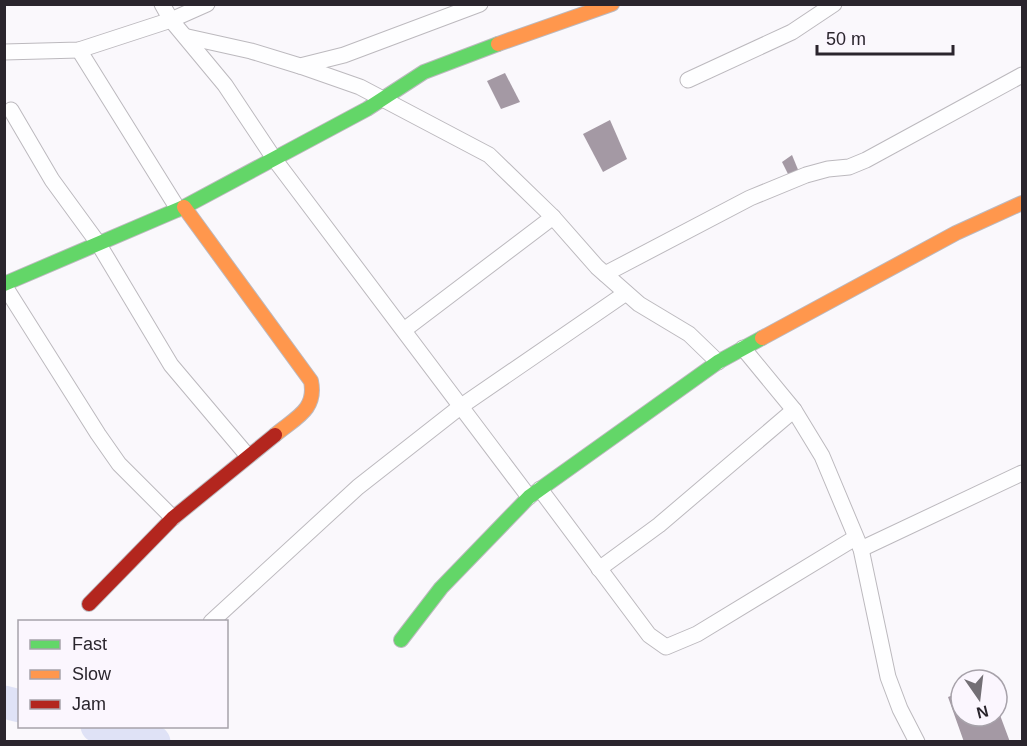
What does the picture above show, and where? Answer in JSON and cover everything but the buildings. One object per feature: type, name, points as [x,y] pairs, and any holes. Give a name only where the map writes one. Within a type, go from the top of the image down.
[{"type":"street","points":[[162,4],[171,20],[225,85],[275,160],[460,407],[599,569],[649,635],[666,647],[697,634],[858,543],[1021,478]]},
{"type":"street","points":[[4,52],[79,50],[171,20],[207,4]]},
{"type":"street","points":[[300,66],[344,55],[480,4]]},
{"type":"street","points":[[173,518],[119,464],[4,284],[181,208],[275,160],[384,99],[424,72],[468,54],[612,4]]},
{"type":"street","points":[[687,80],[792,32],[834,4]]},
{"type":"street","points":[[188,38],[251,51],[360,87],[489,155],[626,293],[688,334],[718,362]]},
{"type":"street","points":[[79,50],[181,208],[311,381],[314,395],[310,406],[247,455],[173,518],[88,604]]},
{"type":"street","points":[[605,274],[750,198],[806,175],[828,169],[849,167],[866,160],[1023,75]]},
{"type":"street","points":[[11,110],[52,180],[98,243],[171,365],[247,455]]},
{"type":"street","points":[[401,640],[441,588],[534,493],[718,362],[956,232],[1023,203]]},
{"type":"street","points":[[404,330],[553,217]]},
{"type":"street","points":[[212,620],[358,487],[460,407],[626,293]]},
{"type":"street","points":[[743,348],[794,410],[822,456],[858,543],[888,677],[900,709],[917,741]]},
{"type":"street","points":[[599,569],[659,525],[794,410]]},
{"type":"waterway","points":[[4,702],[18,706]]},
{"type":"waterway","points":[[104,728],[154,742]]},
{"type":"traffic: fast","points":[[4,284],[184,207],[367,109],[424,72],[498,44]]},
{"type":"traffic: fast","points":[[401,640],[441,588],[529,497],[718,362],[762,338]]},
{"type":"traffic: slow","points":[[498,44],[612,4]]},
{"type":"traffic: slow","points":[[762,338],[956,233],[1022,203]]},
{"type":"traffic: slow","points":[[184,207],[311,381],[312,391],[308,406],[275,435]]},
{"type":"traffic: jam","points":[[89,604],[173,518],[275,435]]}]
